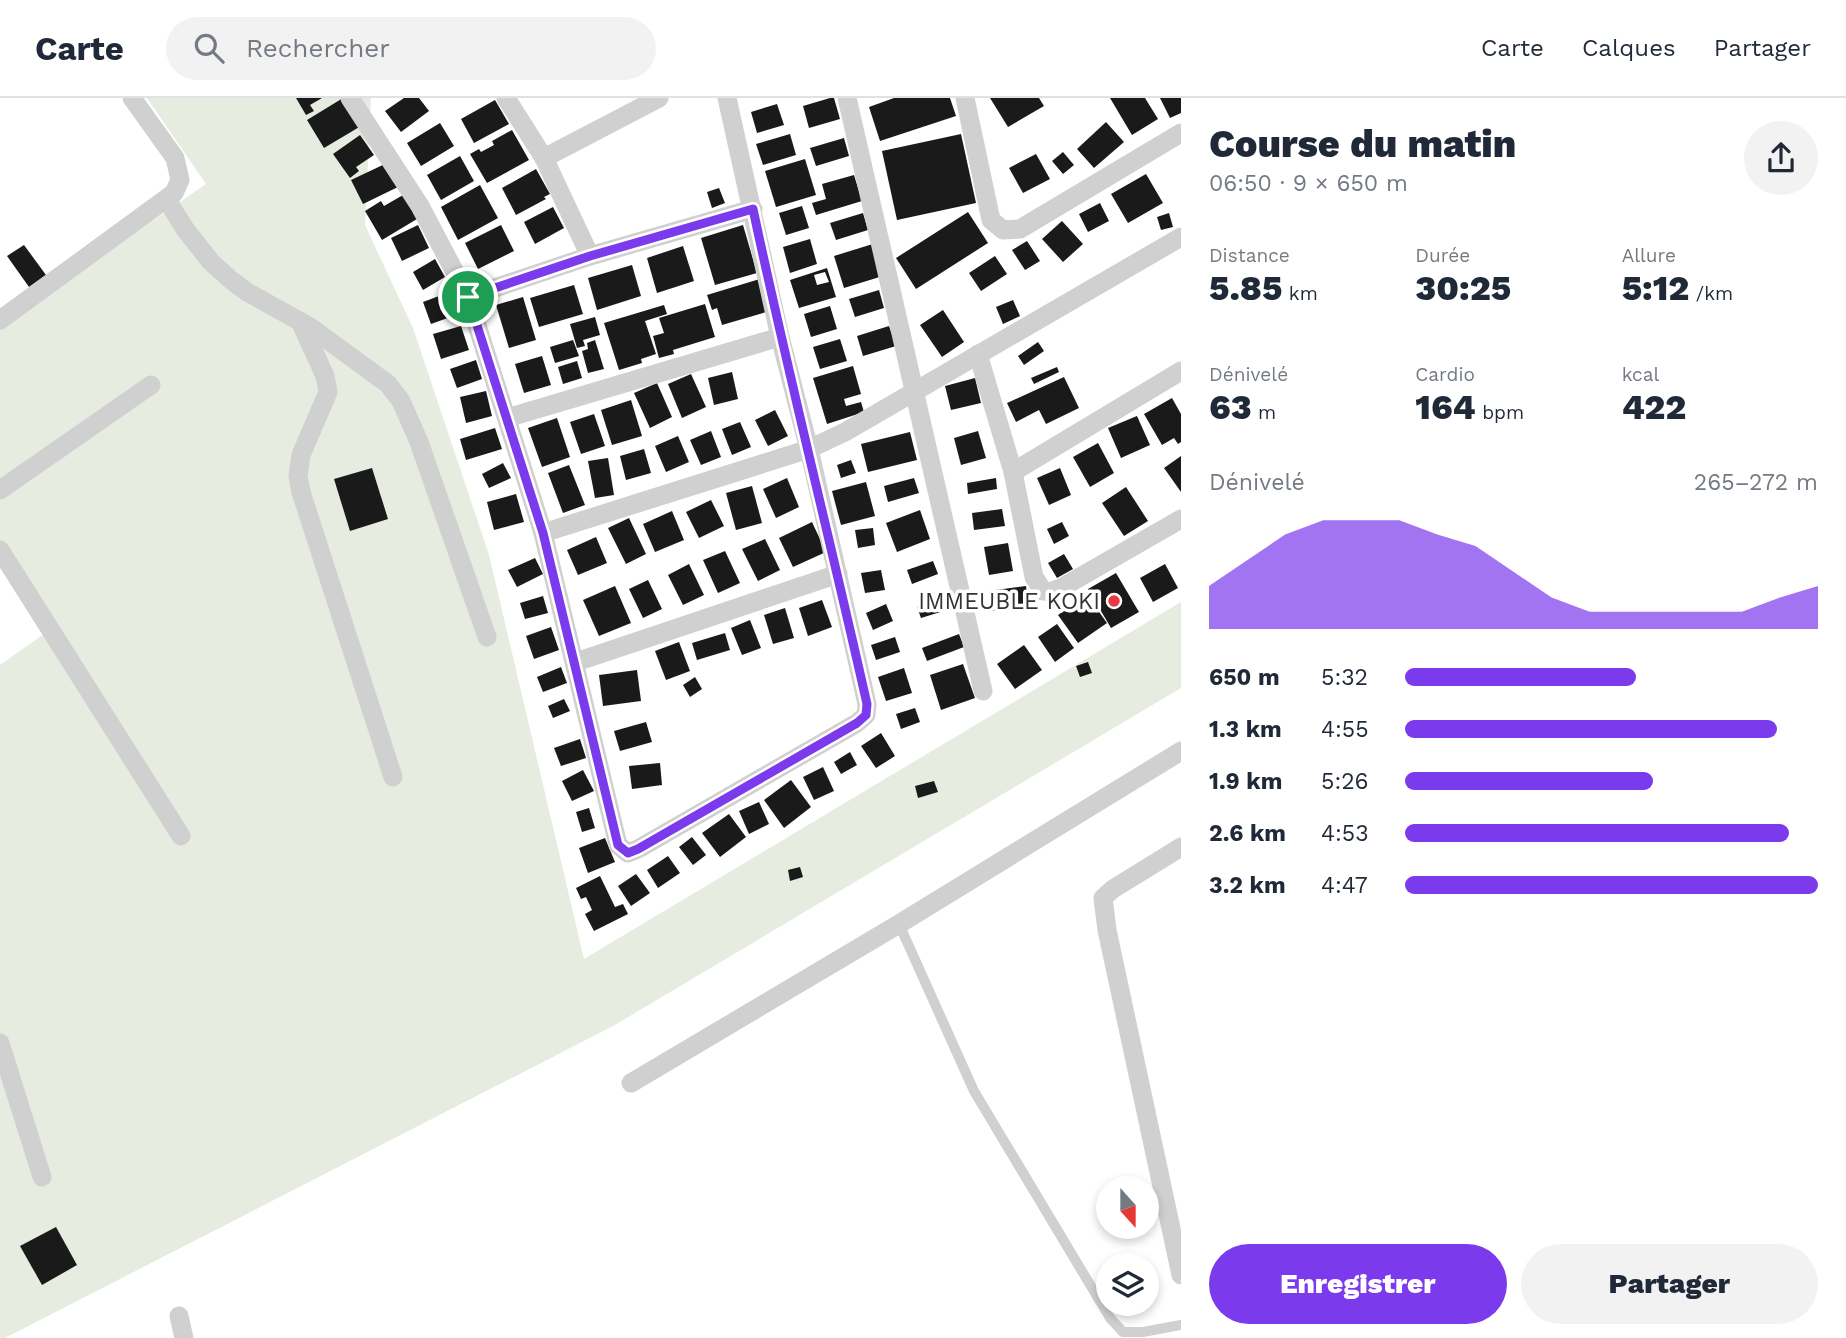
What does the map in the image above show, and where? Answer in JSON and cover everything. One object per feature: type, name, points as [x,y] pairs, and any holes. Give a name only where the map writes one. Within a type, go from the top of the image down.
[{"type":"street","points":[[0,320],[174,193],[180,180],[175,158],[132,98]]},
{"type":"street","points":[[350,98],[420,206],[468,297],[543,533],[618,845],[628,853],[857,723],[866,715],[867,704],[838,574],[780,337],[727,98]]},
{"type":"street","points":[[506,98],[544,158],[590,256]]},
{"type":"street","points":[[544,158],[659,98]]},
{"type":"street","points":[[847,98],[983,691]]},
{"type":"street","points":[[965,98],[991,219],[1003,230],[1020,229],[1181,132]]},
{"type":"street","points":[[167,200],[185,229],[211,262],[247,292],[299,321],[388,384],[401,401],[419,442],[487,637]]},
{"type":"street","points":[[468,297],[590,256],[753,209]]},
{"type":"street","points":[[543,533],[809,449],[845,432],[1181,237]]},
{"type":"street","points":[[299,321],[325,376],[328,392],[301,455],[298,476],[301,492],[393,777]]},
{"type":"street","points":[[507,418],[780,337]]},
{"type":"street","points":[[978,354],[1013,472],[1034,577],[1043,591],[1049,593],[1061,588],[1181,519]]},
{"type":"street","points":[[1013,472],[1181,371]]},
{"type":"street","points":[[0,490],[151,385]]},
{"type":"street","points":[[0,550],[181,836]]},
{"type":"street","points":[[576,662],[838,574]]},
{"type":"street","points":[[631,1083],[1180,755]]},
{"type":"street","points":[[1181,847],[1112,889],[1102,898],[1173,1195],[1181,1275]]},
{"type":"street","points":[[0,1043],[42,1177]]},
{"type":"street","points":[[179,1316],[184,1338]]},
{"type":"lane","points":[[898,925],[974,1091],[1110,1318],[1122,1332],[1143,1332],[1181,1325]]},
{"type":"shaded area","points":[[147,98],[371,98],[365,225],[413,328],[489,555],[584,959],[1181,602],[1181,688],[613,1026],[5,1338],[0,1338],[0,665],[51,629],[0,555],[0,326],[206,184]]},
{"type":"building","points":[[296,98],[322,98],[310,105],[314,111],[306,115]]},
{"type":"building","points":[[343,98],[361,126],[324,148],[307,120]]},
{"type":"building","points":[[404,98],[419,98],[429,111],[401,132],[385,111]]},
{"type":"building","points":[[834,98],[840,119],[809,128],[803,106]]},
{"type":"building","points":[[894,98],[950,98],[956,116],[880,141],[869,107]]},
{"type":"building","points":[[990,98],[1039,98],[1044,106],[1008,127]]},
{"type":"building","points":[[1110,98],[1145,98],[1158,119],[1132,135]]},
{"type":"building","points":[[1160,98],[1181,98],[1181,113],[1170,118]]},
{"type":"building","points":[[495,100],[509,124],[474,143],[461,119]]},
{"type":"building","points":[[777,104],[784,125],[757,133],[751,112]]},
{"type":"building","points":[[1106,122],[1124,142],[1094,168],[1077,149]]},
{"type":"building","points":[[440,123],[454,146],[421,166],[407,143]]},
{"type":"building","points":[[512,130],[529,160],[487,183],[470,154],[494,145],[492,141]]},
{"type":"building","points":[[790,134],[796,155],[763,165],[756,144]]},
{"type":"building","points":[[961,134],[976,203],[897,220],[882,151]]},
{"type":"building","points":[[360,135],[374,155],[356,167],[359,171],[350,178],[333,154]]},
{"type":"building","points":[[844,138],[849,156],[816,166],[810,148]]},
{"type":"building","points":[[1063,152],[1074,165],[1063,174],[1052,161]]},
{"type":"building","points":[[1036,154],[1050,179],[1023,193],[1009,168]]},
{"type":"building","points":[[460,156],[474,181],[441,200],[427,175]]},
{"type":"building","points":[[805,159],[816,195],[776,207],[765,171]]},
{"type":"building","points":[[387,163],[398,187],[363,204],[351,180]]},
{"type":"building","points":[[536,169],[550,194],[544,197],[546,199],[516,215],[502,188]]},
{"type":"building","points":[[1146,174],[1163,203],[1128,223],[1111,194]]},
{"type":"building","points":[[854,175],[862,201],[816,215],[812,203],[826,199],[822,184]]},
{"type":"building","points":[[480,185],[498,218],[458,240],[441,207]]},
{"type":"building","points":[[719,188],[725,203],[712,208],[707,192]]},
{"type":"building","points":[[403,195],[417,219],[382,240],[365,211],[381,201],[384,206]]},
{"type":"building","points":[[1100,203],[1109,221],[1088,232],[1079,214]]},
{"type":"building","points":[[802,206],[809,228],[786,235],[779,213]]},
{"type":"building","points":[[553,207],[564,228],[535,244],[524,222]]},
{"type":"building","points":[[968,212],[988,243],[916,289],[896,258]]},
{"type":"building","points":[[863,213],[868,230],[836,240],[830,223]]},
{"type":"building","points":[[1169,213],[1173,227],[1161,230],[1157,217]]},
{"type":"building","points":[[1062,221],[1083,244],[1063,262],[1042,239]]},
{"type":"building","points":[[418,225],[429,248],[402,261],[391,238]]},
{"type":"building","points":[[501,225],[514,251],[478,269],[465,243]]},
{"type":"building","points":[[743,225],[757,273],[715,285],[701,238]]},
{"type":"building","points":[[810,239],[817,264],[790,273],[783,247]]},
{"type":"building","points":[[1027,241],[1040,261],[1025,270],[1012,250]]},
{"type":"building","points":[[876,243],[886,275],[844,288],[834,256]]},
{"type":"building","points":[[24,245],[46,275],[29,287],[7,256]]},
{"type":"building","points":[[683,246],[694,281],[657,293],[647,258]]},
{"type":"building","points":[[995,256],[1007,274],[981,291],[969,273]]},
{"type":"building","points":[[435,259],[445,277],[423,290],[413,272]]},
{"type":"building","points":[[632,265],[641,296],[597,310],[588,278]]},
{"type":"building","points":[[827,268],[836,297],[799,308],[790,280]],"holes":[[[825,272],[829,282],[817,285],[814,275]]]},
{"type":"building","points":[[763,278],[773,310],[722,325],[717,308],[712,310],[707,295]]},
{"type":"building","points":[[574,285],[583,314],[539,327],[530,298]]},
{"type":"building","points":[[879,290],[884,308],[855,317],[849,299]]},
{"type":"building","points":[[447,293],[456,315],[431,324],[423,302]]},
{"type":"building","points":[[523,297],[536,340],[509,348],[496,305]]},
{"type":"building","points":[[1013,300],[1020,316],[1003,324],[996,307]]},
{"type":"building","points":[[705,304],[715,337],[673,350],[674,354],[659,358],[653,336],[664,333],[659,318]]},
{"type":"building","points":[[664,305],[667,314],[645,321],[656,354],[641,359],[642,363],[619,370],[604,323]]},
{"type":"building","points":[[830,306],[837,329],[811,337],[804,314]]},
{"type":"building","points":[[943,310],[964,342],[942,357],[920,325]]},
{"type":"building","points":[[595,317],[600,335],[583,340],[585,346],[577,348],[570,324]]},
{"type":"building","points":[[461,326],[469,350],[441,359],[433,334]]},
{"type":"building","points":[[889,326],[896,346],[863,356],[857,336]]},
{"type":"building","points":[[840,339],[847,361],[820,369],[813,347]]},
{"type":"building","points":[[573,340],[579,356],[555,363],[550,347]]},
{"type":"building","points":[[595,340],[604,369],[588,373],[582,351],[588,349],[587,343]]},
{"type":"building","points":[[1038,342],[1044,351],[1024,365],[1018,356]]},
{"type":"building","points":[[542,356],[551,385],[524,393],[515,364]]},
{"type":"building","points":[[476,360],[482,379],[457,388],[450,369]]},
{"type":"building","points":[[577,361],[582,378],[563,384],[558,367]]},
{"type":"building","points":[[853,366],[861,394],[844,399],[846,406],[861,402],[864,412],[827,424],[813,378]]},
{"type":"building","points":[[1057,367],[1059,372],[1034,384],[1031,378]]},
{"type":"building","points":[[732,372],[738,399],[714,405],[708,378]]},
{"type":"building","points":[[691,374],[706,407],[682,418],[668,384]]},
{"type":"building","points":[[1064,377],[1079,408],[1046,424],[1039,410],[1016,422],[1007,403]]},
{"type":"building","points":[[975,378],[981,403],[951,410],[945,386]]},
{"type":"building","points":[[657,383],[672,417],[650,428],[634,393]]},
{"type":"building","points":[[486,391],[492,416],[466,423],[460,397]]},
{"type":"building","points":[[1172,398],[1181,414],[1181,442],[1178,444],[1174,438],[1162,445],[1144,414]]},
{"type":"building","points":[[631,400],[642,436],[612,445],[601,410]]},
{"type":"building","points":[[775,410],[788,436],[768,446],[755,420]]},
{"type":"building","points":[[594,414],[605,446],[581,454],[570,422]]},
{"type":"building","points":[[1137,416],[1150,445],[1121,458],[1108,428]]},
{"type":"building","points":[[557,418],[570,457],[542,467],[528,428]]},
{"type":"building","points":[[740,422],[751,447],[732,455],[722,429]]},
{"type":"building","points":[[495,428],[502,449],[466,460],[460,439]]},
{"type":"building","points":[[711,431],[721,457],[701,465],[690,440]]},
{"type":"building","points":[[978,431],[986,458],[961,465],[954,438]]},
{"type":"building","points":[[910,432],[917,460],[868,472],[861,444]]},
{"type":"building","points":[[678,436],[689,462],[666,472],[655,446]]},
{"type":"building","points":[[1098,443],[1114,473],[1090,487],[1073,457]]},
{"type":"building","points":[[644,449],[651,473],[626,480],[620,456]]},
{"type":"building","points":[[1181,456],[1181,492],[1164,468]]},
{"type":"building","points":[[608,458],[614,495],[595,498],[588,461]]},
{"type":"building","points":[[851,460],[856,473],[841,478],[837,465]]},
{"type":"building","points":[[503,463],[511,478],[489,488],[482,474]]},
{"type":"building","points":[[569,465],[585,505],[563,513],[548,473]]},
{"type":"building","points":[[372,468],[388,519],[350,531],[334,479]]},
{"type":"building","points":[[1060,468],[1071,495],[1049,505],[1037,478]]},
{"type":"building","points":[[787,478],[799,507],[776,518],[763,489]]},
{"type":"building","points":[[914,478],[919,493],[888,502],[884,486]]},
{"type":"building","points":[[996,478],[997,489],[968,494],[967,483]]},
{"type":"building","points":[[866,482],[875,516],[841,525],[832,491]]},
{"type":"building","points":[[752,486],[762,523],[736,530],[726,493]]},
{"type":"building","points":[[1126,487],[1148,521],[1124,536],[1102,503]]},
{"type":"building","points":[[516,494],[524,522],[494,530],[487,502]]},
{"type":"building","points":[[711,500],[724,526],[699,538],[686,512]]},
{"type":"building","points":[[1002,509],[1005,526],[974,530],[972,513]]},
{"type":"building","points":[[920,510],[930,539],[897,552],[886,523]]},
{"type":"building","points":[[672,511],[684,540],[655,552],[643,524]]},
{"type":"building","points":[[629,518],[646,554],[626,564],[608,528]]},
{"type":"building","points":[[812,522],[826,552],[793,567],[779,538]]},
{"type":"building","points":[[1062,522],[1069,536],[1054,544],[1047,529]]},
{"type":"building","points":[[873,528],[875,545],[858,548],[855,530]]},
{"type":"building","points":[[596,537],[607,563],[578,575],[567,550]]},
{"type":"building","points":[[765,539],[780,570],[758,581],[742,549]]},
{"type":"building","points":[[1008,543],[1013,571],[989,575],[984,547]]},
{"type":"building","points":[[725,551],[740,583],[718,593],[703,560]]},
{"type":"building","points":[[1064,554],[1073,569],[1057,578],[1048,563]]},
{"type":"building","points":[[535,558],[543,574],[517,587],[508,570]]},
{"type":"building","points":[[933,561],[938,574],[912,584],[907,570]]},
{"type":"building","points":[[689,564],[704,595],[683,605],[668,575]]},
{"type":"building","points":[[1165,564],[1178,588],[1153,602],[1140,578]]},
{"type":"building","points":[[881,570],[885,590],[865,593],[861,573]]},
{"type":"building","name":"IMMEUBLE KOKI","points":[[1116,573],[1139,612],[1111,628],[1088,589]]},
{"type":"building","points":[[648,580],[662,609],[643,618],[629,589]]},
{"type":"building","points":[[615,586],[631,623],[599,636],[583,600]]},
{"type":"building","points":[[1026,586],[1029,606],[990,611],[988,591]]},
{"type":"building","points":[[1087,595],[1107,623],[1078,643],[1058,615]]},
{"type":"building","points":[[543,596],[548,613],[525,619],[520,603]]},
{"type":"building","points":[[943,599],[947,610],[921,618],[917,607]]},
{"type":"building","points":[[822,600],[832,627],[808,636],[799,608]]},
{"type":"building","points":[[886,604],[893,621],[873,630],[866,613]]},
{"type":"building","points":[[785,608],[794,638],[773,644],[764,615]]},
{"type":"building","points":[[750,620],[761,648],[742,655],[731,628]]},
{"type":"building","points":[[1057,624],[1074,648],[1055,662],[1038,637]]},
{"type":"building","points":[[551,627],[559,650],[534,659],[526,636]]},
{"type":"building","points":[[725,633],[730,650],[697,660],[692,643]]},
{"type":"building","points":[[959,634],[964,647],[927,661],[922,648]]},
{"type":"building","points":[[895,637],[900,652],[876,660],[871,645]]},
{"type":"building","points":[[679,642],[690,671],[666,680],[655,651]]},
{"type":"building","points":[[1024,645],[1042,670],[1015,689],[997,664]]},
{"type":"building","points":[[1088,662],[1092,673],[1080,677],[1076,666]]},
{"type":"building","points":[[963,664],[975,698],[941,710],[930,675]]},
{"type":"building","points":[[561,667],[567,683],[543,692],[537,677]]},
{"type":"building","points":[[904,668],[912,693],[886,701],[878,677]]},
{"type":"building","points":[[637,670],[641,701],[603,706],[599,675]]},
{"type":"building","points":[[695,677],[702,689],[690,697],[683,685]]},
{"type":"building","points":[[564,699],[570,711],[553,718],[548,706]]},
{"type":"building","points":[[915,708],[920,722],[901,729],[896,714]]},
{"type":"building","points":[[646,722],[652,742],[620,751],[614,731]]},
{"type":"building","points":[[881,733],[895,756],[876,768],[861,746]]},
{"type":"building","points":[[580,739],[586,758],[561,766],[554,748]]},
{"type":"building","points":[[850,752],[857,765],[841,774],[834,762]]},
{"type":"building","points":[[660,763],[662,785],[632,789],[629,766]]},
{"type":"building","points":[[823,767],[834,791],[814,800],[803,777]]},
{"type":"building","points":[[583,770],[594,791],[572,801],[562,781]]},
{"type":"building","points":[[791,780],[811,807],[784,828],[764,800]]},
{"type":"building","points":[[934,781],[938,792],[918,798],[915,786]]},
{"type":"building","points":[[759,802],[769,824],[749,834],[739,811]]},
{"type":"building","points":[[589,808],[595,828],[582,832],[576,812]]},
{"type":"building","points":[[729,814],[746,837],[720,857],[702,833]]},
{"type":"building","points":[[692,837],[706,855],[693,865],[679,847]]},
{"type":"building","points":[[605,838],[615,862],[588,873],[579,848]]},
{"type":"building","points":[[668,856],[680,873],[658,888],[647,870]]},
{"type":"building","points":[[800,867],[803,877],[790,881],[788,870]]},
{"type":"building","points":[[636,874],[650,893],[631,906],[618,886]]},
{"type":"building","points":[[600,876],[615,907],[623,904],[628,914],[594,931],[585,914],[592,910],[586,897],[581,899],[576,888]]},
{"type":"building","points":[[56,1227],[77,1265],[42,1285],[20,1246]]},
{"type":"place","name":"IMMEUBLE KOKI","points":[[1114,601]]},
{"type":"route","points":[[753,209],[780,337],[809,449],[867,704],[866,715],[857,723],[628,853],[618,845],[543,533],[468,297],[590,256],[753,209]]}]
